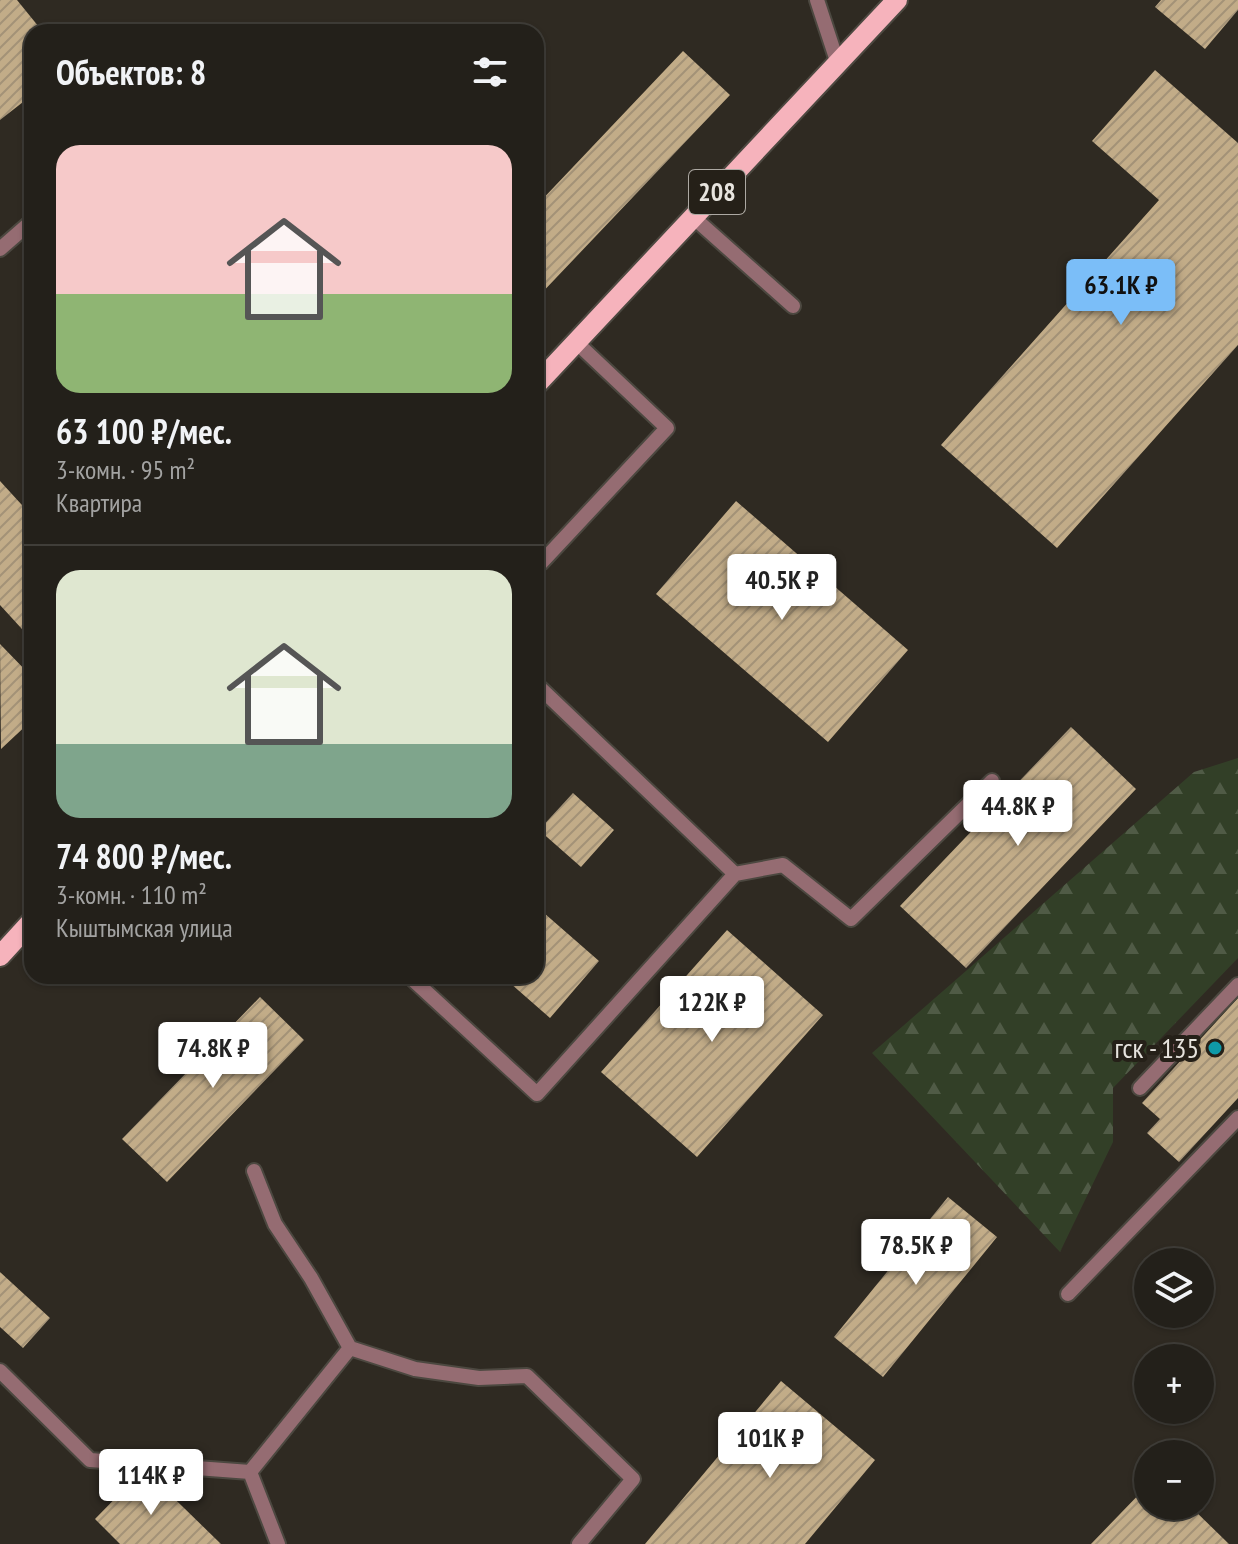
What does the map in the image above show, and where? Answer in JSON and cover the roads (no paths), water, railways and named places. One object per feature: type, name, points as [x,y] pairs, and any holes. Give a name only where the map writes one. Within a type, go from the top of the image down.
[{"type":"main road","name":"208","points":[[544,376],[897,0]]},
{"type":"main road","points":[[0,956],[24,930]]},
{"type":"lane","points":[[817,0],[838,64]]},
{"type":"lane","points":[[693,217],[793,306]]},
{"type":"lane","points":[[0,249],[24,228]]},
{"type":"lane","points":[[544,560],[667,428],[576,342]]},
{"type":"lane","points":[[544,692],[735,874]]},
{"type":"lane","points":[[418,984],[537,1094],[735,874],[783,865],[851,919],[992,781]]},
{"type":"lane","points":[[1140,1088],[1238,985]]},
{"type":"lane","points":[[1068,1294],[1238,1118]]},
{"type":"lane","points":[[254,1171],[275,1224],[311,1278],[350,1348],[415,1369],[479,1378],[527,1376],[633,1479],[579,1544]]},
{"type":"lane","points":[[250,1472],[350,1348]]},
{"type":"lane","points":[[0,1371],[90,1460],[250,1472]]},
{"type":"lane","points":[[250,1472],[278,1544]]},
{"type":"place","name":"гск - 135","points":[[1215,1048]]}]
